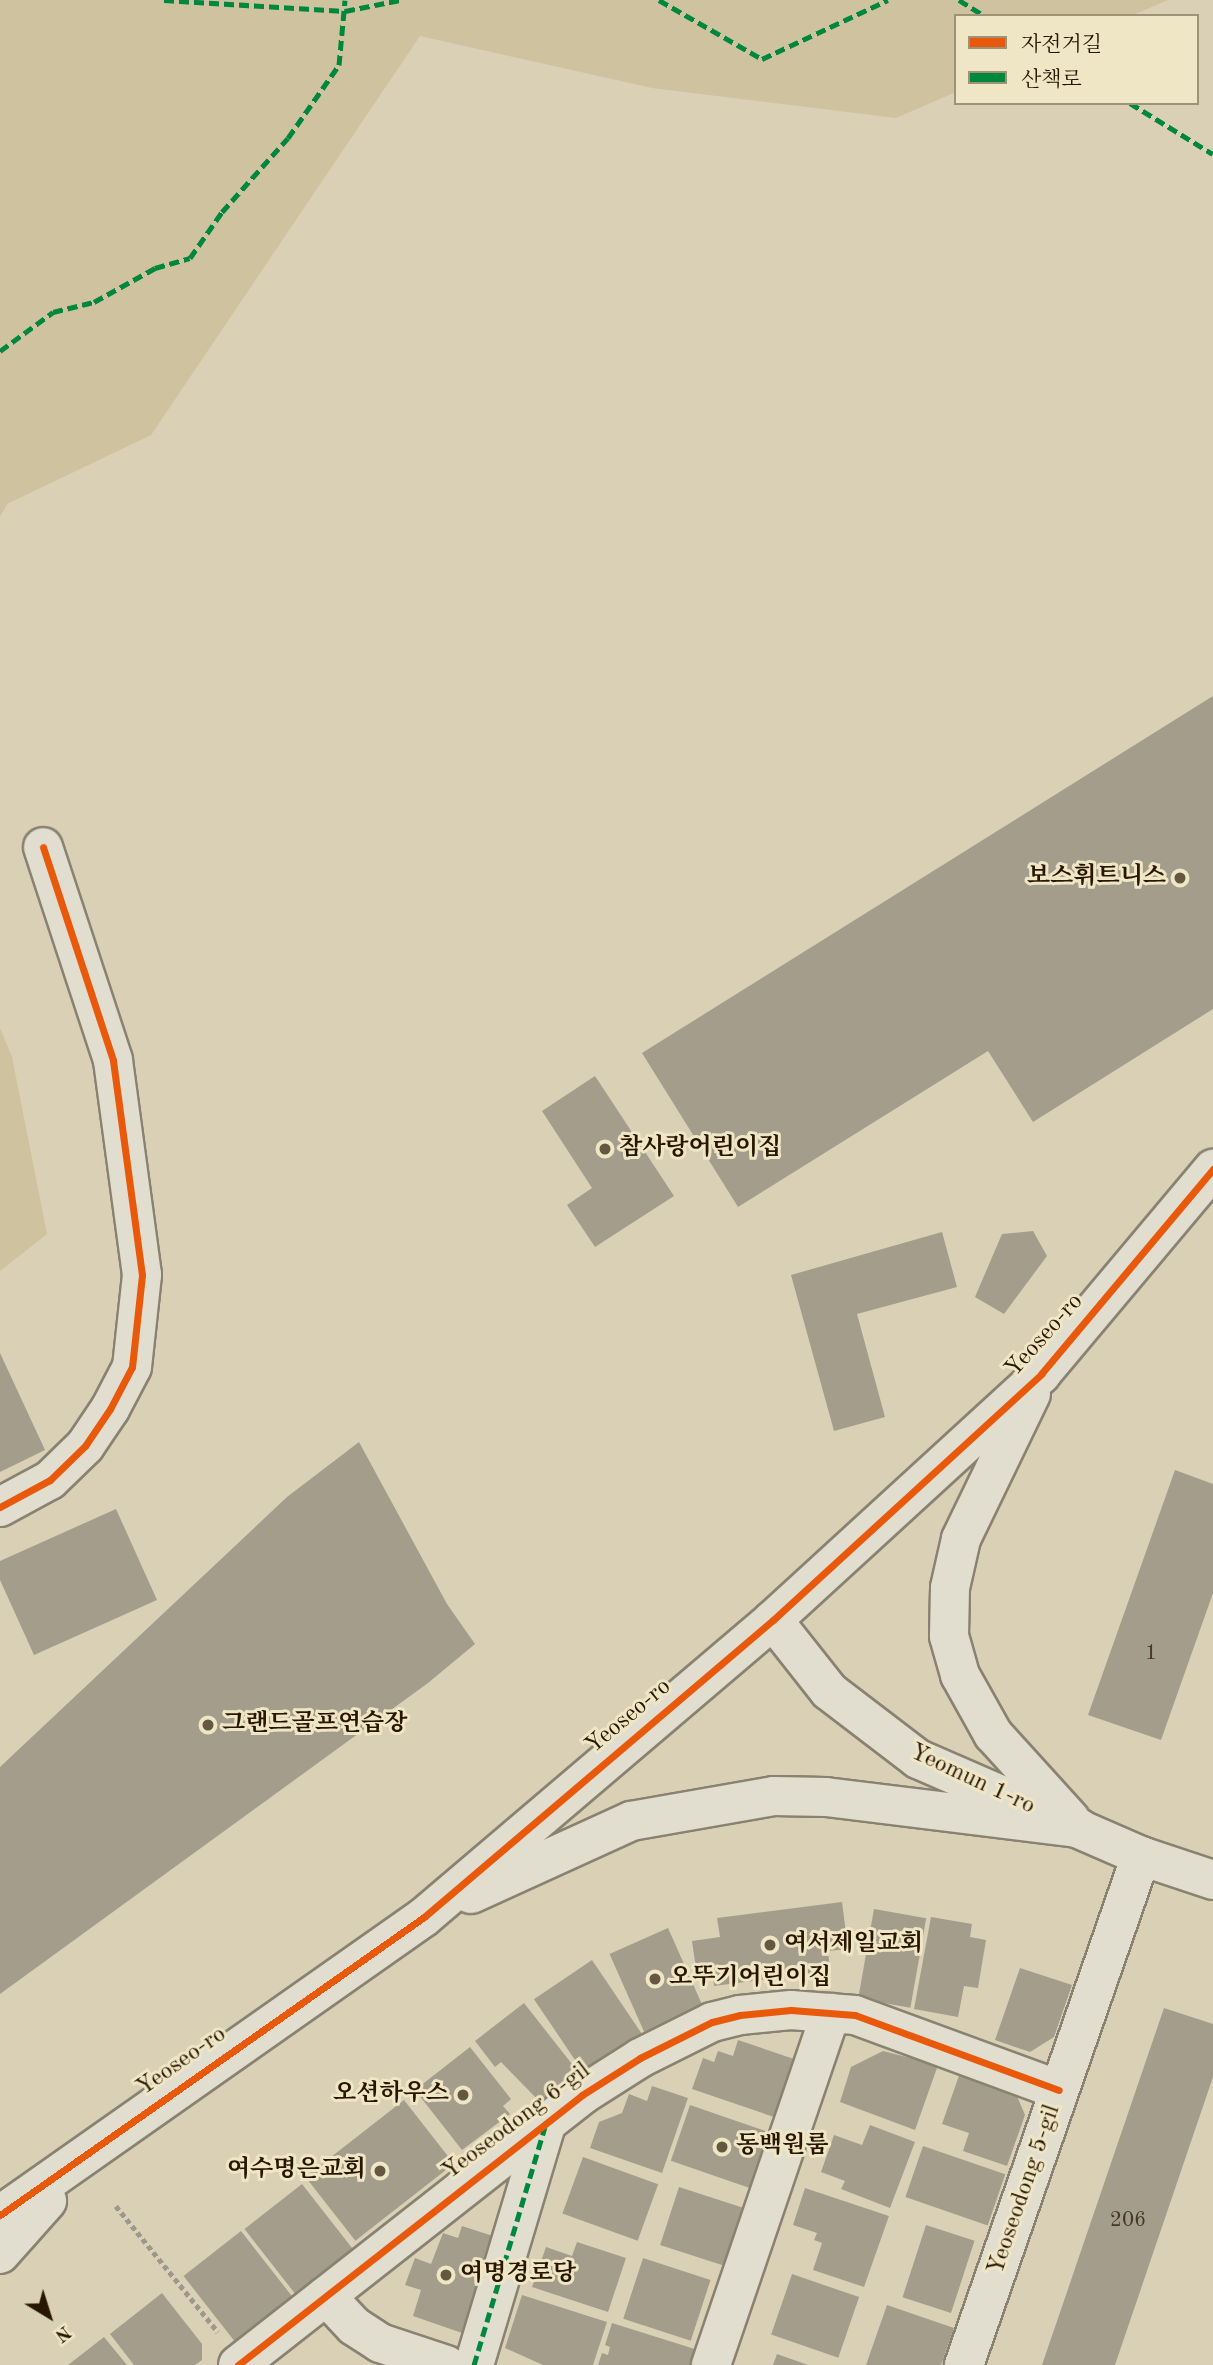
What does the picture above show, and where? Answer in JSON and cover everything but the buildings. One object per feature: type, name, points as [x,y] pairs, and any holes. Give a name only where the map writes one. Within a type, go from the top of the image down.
[{"type":"street","points":[[0,1507],[50,1480],[85,1446],[110,1409],[132,1367],[142,1275],[113,1060],[43,847]]},
{"type":"street","name":"Yeoseo-ro","points":[[3,2239],[98,2145],[424,1917],[773,1620],[1041,1374],[1213,1169]]},
{"type":"street","points":[[1041,1374],[961,1539],[950,1588],[949,1636],[960,1675],[993,1734],[1079,1828]]},
{"type":"street","name":"Yeomun 1-ro","points":[[773,1620],[829,1691],[908,1753],[1140,1856],[1213,1880]]},
{"type":"street","points":[[424,1917],[631,1821],[727,1801],[825,1797],[1079,1828]]},
{"type":"street","name":"Yeoseodong 5-gil","points":[[964,2365],[1140,1856]]},
{"type":"street","name":"Yeoseodong 6-gil","points":[[240,2363],[547,2121],[640,2058],[712,2022],[767,2012],[831,2012],[899,2028],[1059,2090]]},
{"type":"street","points":[[711,2365],[831,2012]]},
{"type":"street","name":"Yeoseodong 6-gil","points":[[474,2365],[547,2121]]},
{"type":"street","points":[[326,2296],[354,2326],[380,2343],[446,2365]]},
{"type":"path","points":[[116,2206],[240,2363]]},
{"type":"shaded area","points":[[0,0],[1168,0],[1136,14],[954,14],[954,93],[896,118],[652,88],[420,36],[151,435],[7,504],[0,517]]},
{"type":"shaded area","points":[[0,1028],[12,1057],[47,1234],[0,1271]]},
{"type":"marked path","points":[[164,0],[345,11],[400,0]]},
{"type":"marked path","points":[[0,351],[53,312],[94,302],[155,268],[190,258],[222,212],[288,138],[339,65],[345,0]]},
{"type":"marked path","points":[[659,0],[762,59],[888,0]]},
{"type":"marked path","points":[[959,0],[982,14]]},
{"type":"marked path","points":[[1133,105],[1213,154]]},
{"type":"marked path","points":[[474,2365],[545,2127]]},
{"type":"cycle path","points":[[0,1507],[50,1480],[85,1446],[110,1409],[132,1367],[142,1275],[113,1060],[43,847]]},
{"type":"cycle path","points":[[0,2215],[424,1917],[773,1620],[1041,1374],[1213,1169]]},
{"type":"cycle path","points":[[238,2365],[582,2095],[640,2058],[712,2022],[740,2015],[791,2010],[855,2015],[1059,2090]]},
{"type":"place","name":"보스휘트니스","points":[[1180,878]]},
{"type":"place","name":"참사랑어린이집","points":[[605,1149]]},
{"type":"place","name":"그랜드골프연습장","points":[[208,1725]]},
{"type":"place","name":"여서제일교회","points":[[770,1945]]},
{"type":"place","name":"오뚜기어린이집","points":[[655,1979]]},
{"type":"place","name":"오션하우스","points":[[463,2095]]},
{"type":"place","name":"동백원룸","points":[[722,2147]]},
{"type":"place","name":"여수명은교회","points":[[380,2171]]},
{"type":"place","name":"여명경로당","points":[[446,2275]]}]
